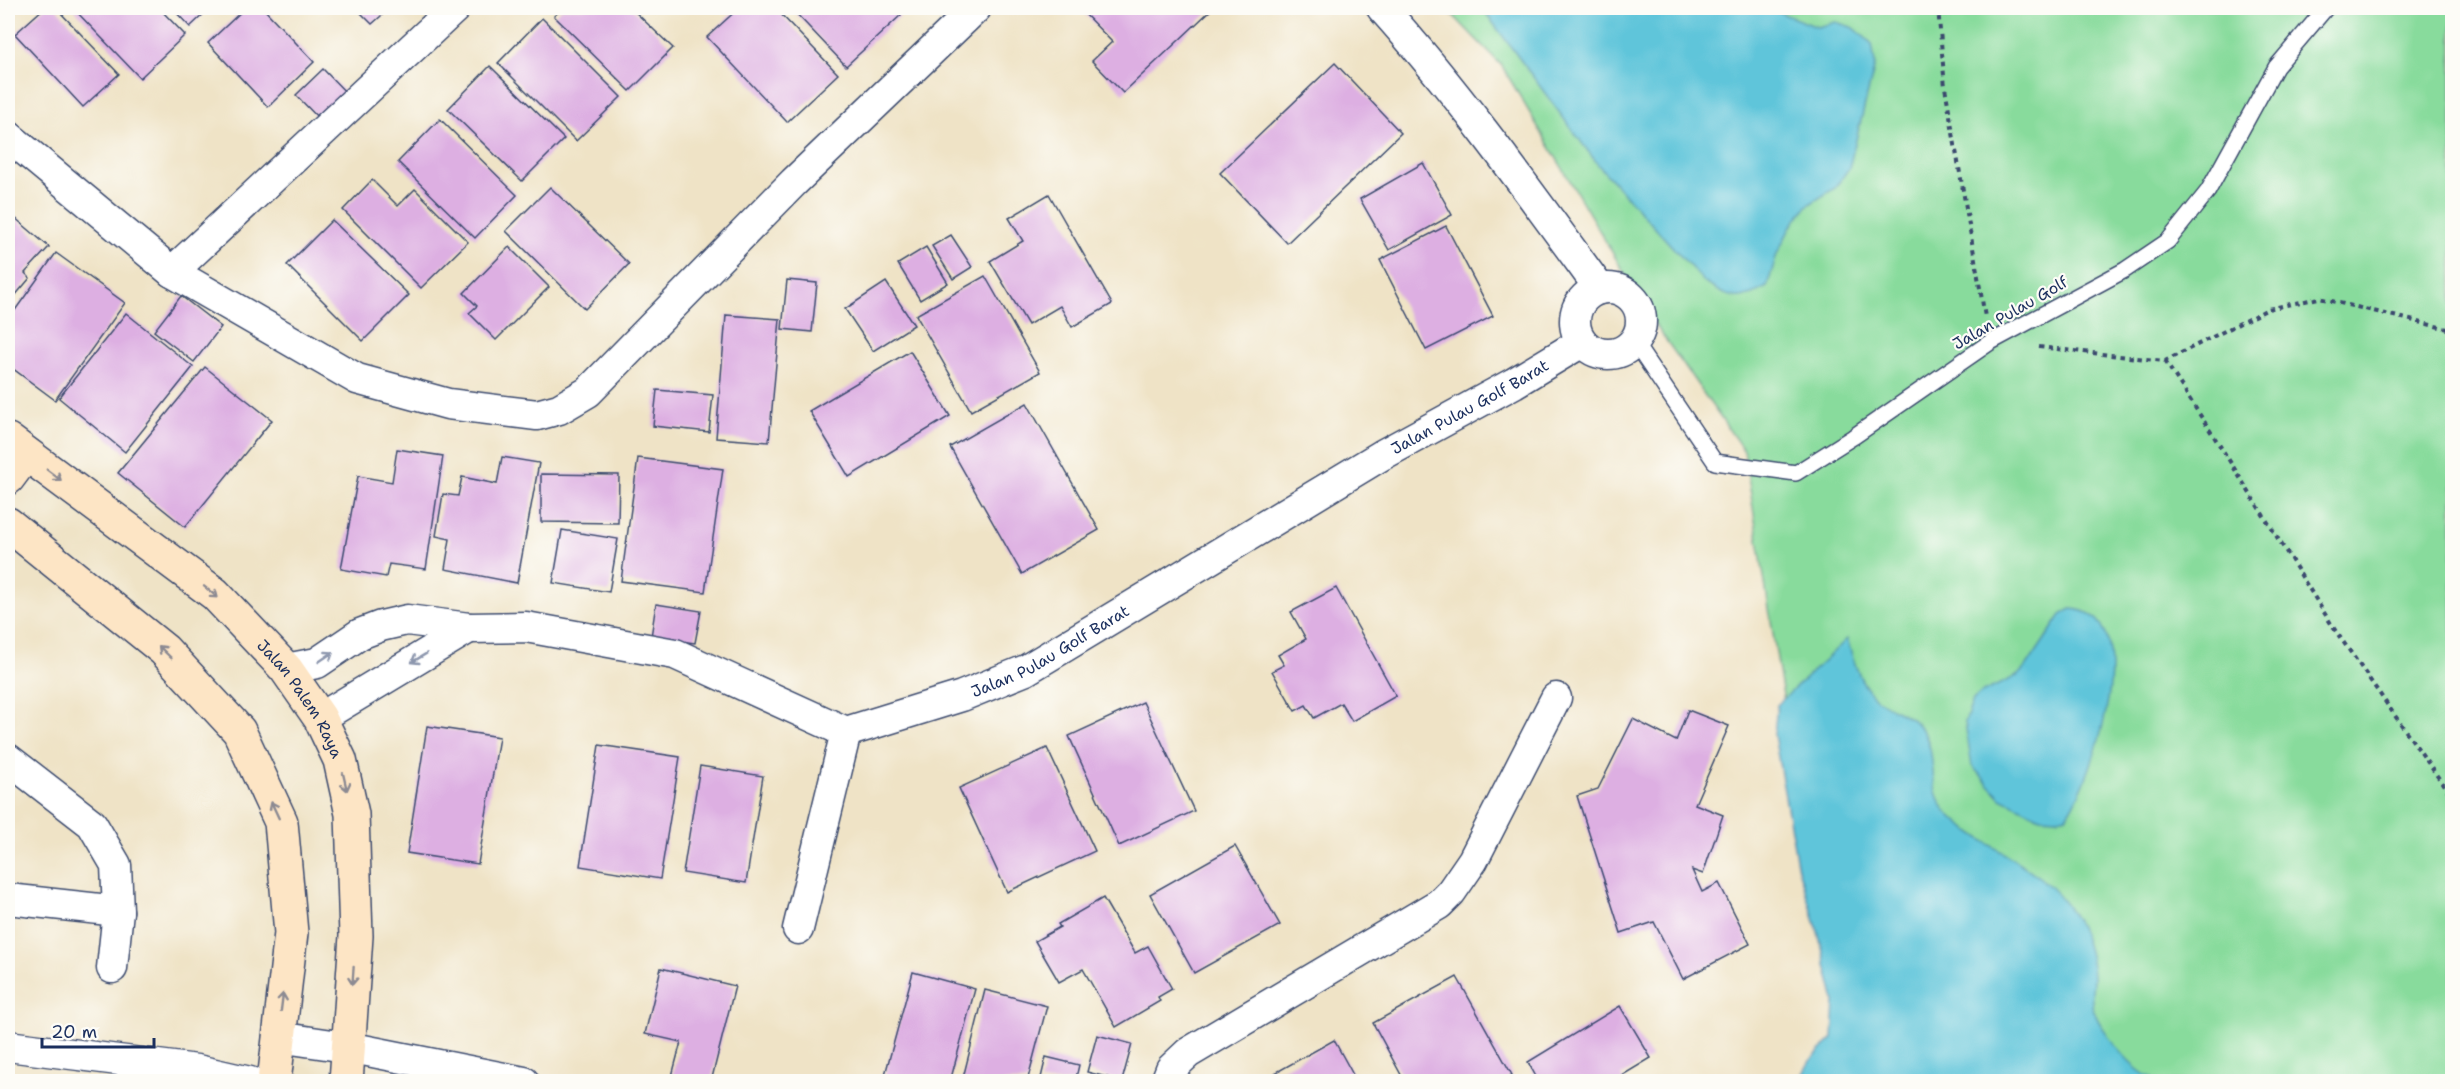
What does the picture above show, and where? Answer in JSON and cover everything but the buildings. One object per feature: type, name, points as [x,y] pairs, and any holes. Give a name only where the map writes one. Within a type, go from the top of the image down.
[{"type":"street","points":[[172,272],[455,8]]},
{"type":"street","points":[[8,136],[172,272],[357,379],[448,404],[537,415],[560,409],[588,392],[794,182],[976,8]]},
{"type":"street","points":[[1382,8],[1424,54],[1485,131],[1600,289]]},
{"type":"street","points":[[1600,289],[1621,291],[1636,304],[1641,323],[1634,342],[1625,350],[1614,354],[1602,354],[1591,350],[1582,342],[1577,332],[1577,310],[1591,294],[1600,289]]},
{"type":"street","name":"Jalan Pulau Golf Barat","points":[[846,732],[963,696],[1026,670],[1382,455],[1515,383],[1582,342]]},
{"type":"street","name":"Jalan Palem Raya","points":[[14,458],[215,594],[286,669],[320,718],[340,760],[352,814],[356,936],[346,1082]]},
{"type":"street","points":[[8,524],[164,650],[238,731],[281,822],[291,933],[274,1082]]},
{"type":"street","points":[[286,669],[317,663],[371,630],[407,620],[469,628],[526,627],[675,654],[846,732],[798,929]]},
{"type":"street","points":[[320,718],[469,628]]},
{"type":"street","points":[[1166,1082],[1171,1069],[1188,1053],[1439,904],[1451,892],[1473,860],[1556,698]]},
{"type":"street","points":[[8,759],[92,824],[116,865],[118,911],[112,968]]},
{"type":"street","points":[[8,899],[118,911]]},
{"type":"street","points":[[278,1037],[524,1082]]},
{"type":"street","points":[[8,1046],[197,1070],[250,1082]]},
{"type":"lane","name":"Jalan Pulau Golf","points":[[1634,342],[1715,462],[1796,472],[1853,437],[1989,343],[2124,270],[2168,241],[2208,191],[2276,67],[2326,8]]},
{"type":"path","points":[[1938,8],[1946,87],[1989,343],[2164,361],[2268,309],[2319,298],[2452,330]]},
{"type":"path","points":[[2164,361],[2224,452],[2335,630],[2452,797]]},
{"type":"green space","points":[[1446,8],[2452,8],[2452,1081],[1834,1081],[1838,991],[1781,684],[1744,451],[1654,323],[1502,66]]},
{"type":"water","points":[[1482,8],[1768,8],[1817,27],[1836,22],[1854,28],[1872,44],[1875,64],[1849,168],[1835,188],[1808,205],[1791,226],[1777,254],[1767,287],[1743,297],[1723,293],[1706,284],[1599,166]]},
{"type":"water","points":[[2071,609],[2094,617],[2107,637],[2111,666],[2108,700],[2090,768],[2067,816],[2040,817],[2001,798],[1972,766],[1965,722],[1973,700],[1981,693],[2017,676],[2027,666],[2061,615]]},
{"type":"water","points":[[1847,639],[1855,665],[1868,690],[1881,702],[1910,718],[1924,733],[1931,753],[1937,795],[1949,814],[1980,839],[2045,882],[2072,913],[2084,935],[2089,952],[2093,977],[2092,1005],[2098,1019],[2119,1051],[2138,1070],[2158,1081],[1799,1081],[1810,1061],[1833,1038],[1835,1001],[1817,928],[1798,869],[1774,735],[1777,705]]}]
